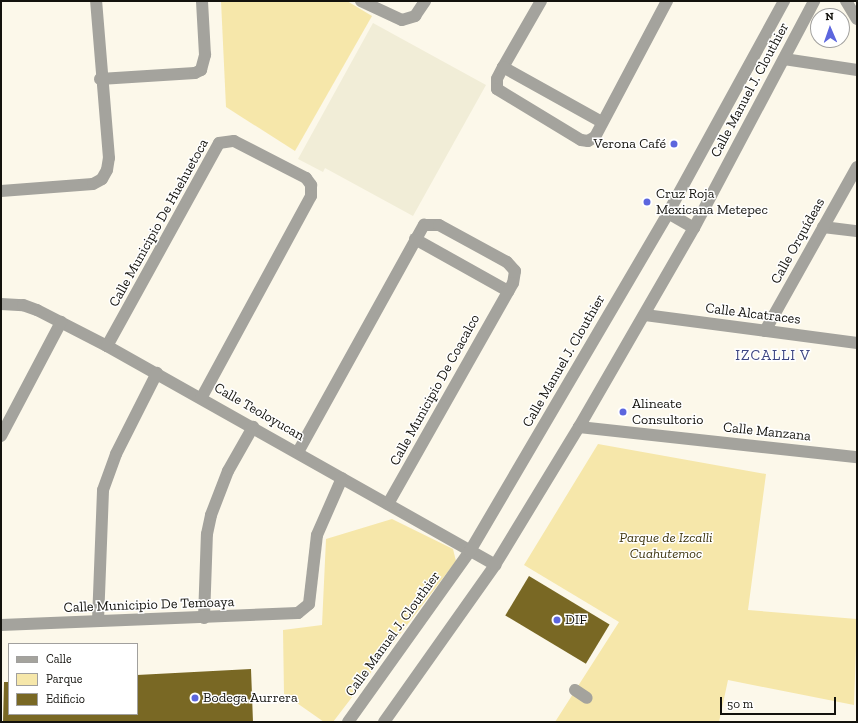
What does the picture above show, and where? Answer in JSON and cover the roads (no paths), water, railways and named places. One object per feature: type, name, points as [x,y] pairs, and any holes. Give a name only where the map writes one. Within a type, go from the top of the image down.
[{"type":"street","points":[[1,191],[80,186],[102,180],[109,158],[100,79],[96,1]]},
{"type":"street","points":[[100,79],[195,73],[201,70],[205,55],[202,1]]},
{"type":"street","points":[[361,1],[402,20],[415,16],[425,1]]},
{"type":"street","points":[[541,1],[497,79],[499,92],[581,140],[592,140],[667,1]]},
{"type":"street","name":"Calle Manuel J. Clouthier","points":[[348,722],[470,551],[668,213],[784,1]]},
{"type":"street","name":"Calle Manuel J. Clouthier","points":[[384,722],[495,565],[579,427],[694,228],[814,1]]},
{"type":"street","points":[[846,1],[857,19]]},
{"type":"street","points":[[784,60],[857,70]]},
{"type":"street","points":[[503,67],[602,122]]},
{"type":"street","name":"Calle Municipio De Huehuetoca","points":[[107,346],[219,143],[234,141],[306,178],[311,185],[311,196],[202,397]]},
{"type":"street","name":"Calle Orquídeas","points":[[765,331],[857,167]]},
{"type":"street","points":[[668,213],[694,228]]},
{"type":"street","name":"Calle Municipio De Coacalco","points":[[298,452],[414,238],[424,225],[436,224],[507,262],[515,271],[508,291],[388,504]]},
{"type":"street","points":[[823,227],[857,231]]},
{"type":"street","points":[[414,238],[508,291]]},
{"type":"street","name":"Calle Teoloyucan","points":[[1,304],[23,305],[61,322],[107,346],[202,397],[495,565]]},
{"type":"street","name":"Calle Alcatraces","points":[[645,315],[857,343]]},
{"type":"street","points":[[1,436],[61,322]]},
{"type":"street","points":[[98,621],[103,490],[116,454],[157,373]]},
{"type":"street","points":[[204,618],[207,534],[211,515],[228,471],[253,427]]},
{"type":"street","name":"Calle Manzana","points":[[579,427],[857,457]]},
{"type":"street","name":"Calle Municipio De Temoaya","points":[[1,625],[298,614],[309,604],[317,535],[342,478]]},
{"type":"street","points":[[575,690],[587,698]]},
{"type":"place","name":"Verona Café","points":[[674,144]]},
{"type":"place","name":"Cruz Roja Mexicana Metepec","points":[[647,202]]},
{"type":"place","name":"Alineate Consultorio","points":[[623,412]]},
{"type":"place","name":"DIF","points":[[557,620]]},
{"type":"place","name":"Bodega Aurrera","points":[[195,698]]},
{"type":"district","name":"IZCALLI V","points":[[773,356]]},
{"type":"park label","name":"Parque de Izcalli Cuahutemoc","points":[[666,546]]}]
